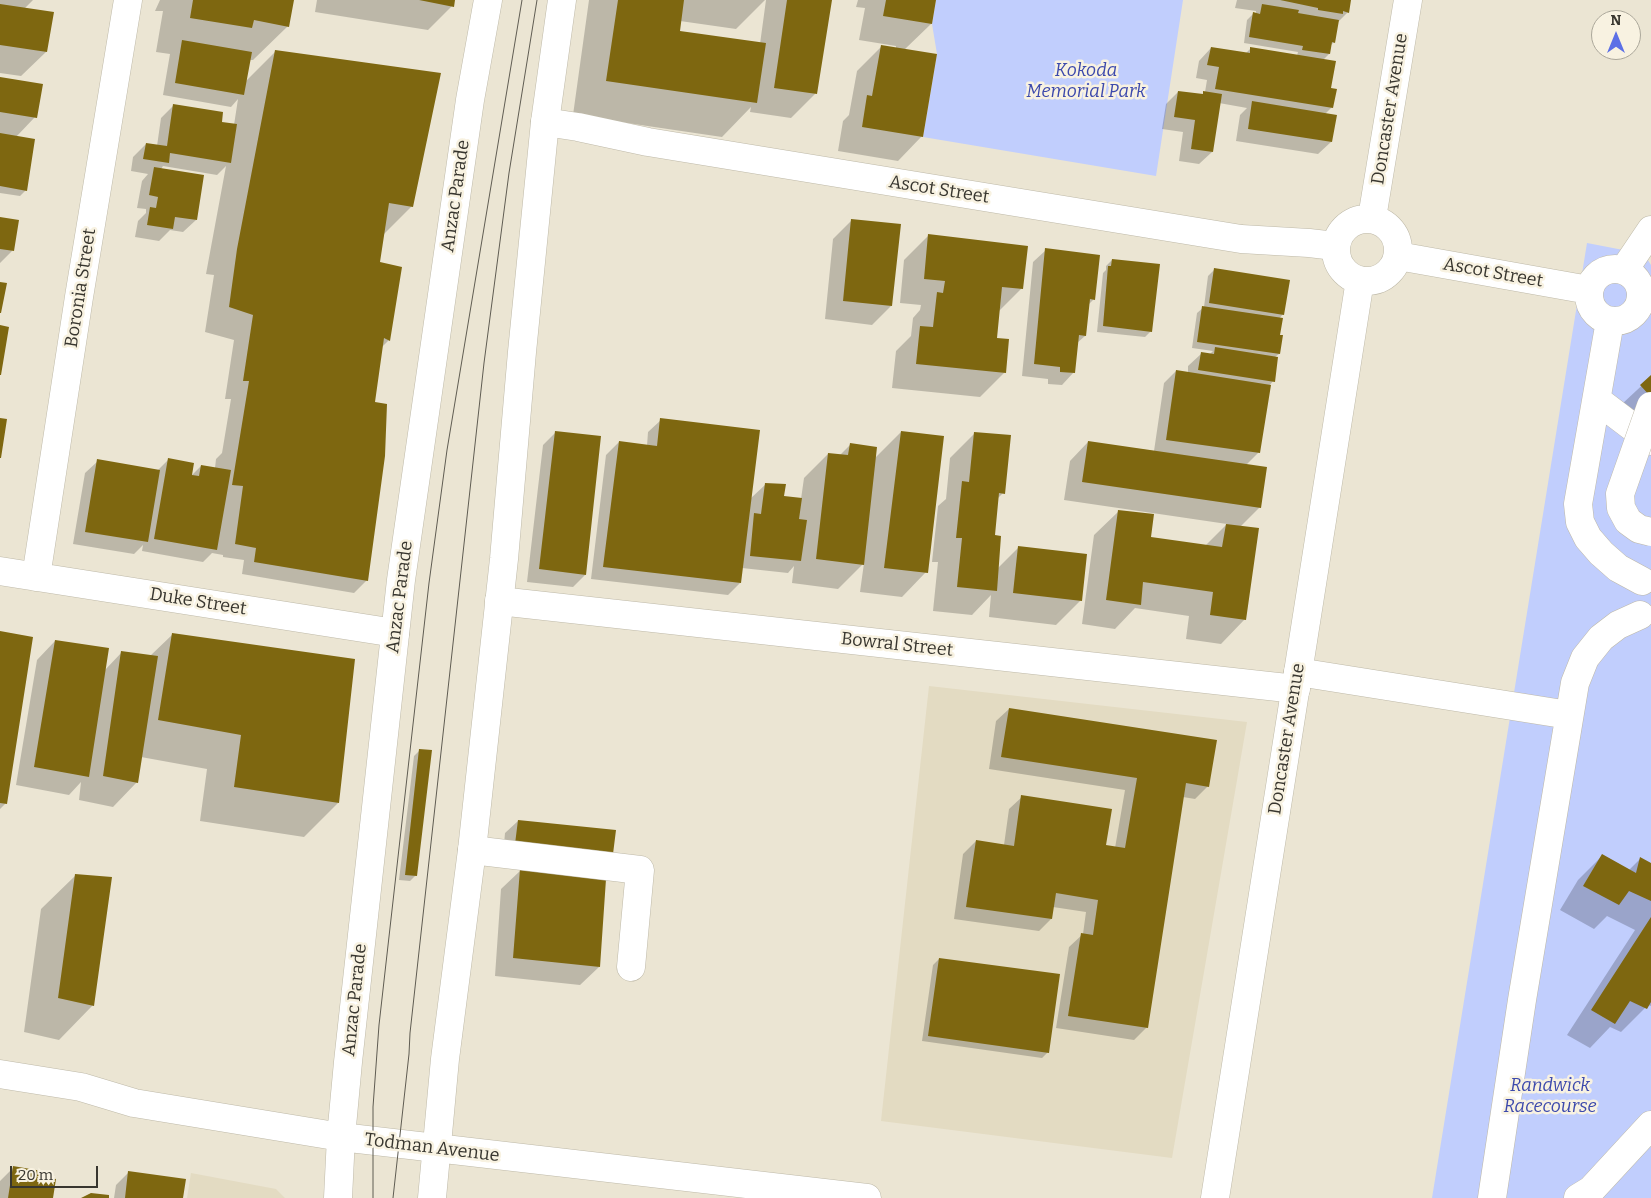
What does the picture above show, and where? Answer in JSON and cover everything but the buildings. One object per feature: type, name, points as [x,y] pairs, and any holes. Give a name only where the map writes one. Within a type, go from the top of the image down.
[{"type":"main road","name":"Boronia Street","points":[[36,577],[79,297],[128,0]]},
{"type":"main road","name":"Anzac Parade","points":[[338,1198],[341,1137],[401,580],[464,137],[488,0]]},
{"type":"main road","points":[[432,1198],[447,1042],[472,850],[499,601],[545,122],[562,0]]},
{"type":"main road","name":"Doncaster Avenue","points":[[1372,218],[1408,0]]},
{"type":"main road","name":"Ascot Street","points":[[545,122],[657,144],[1241,239],[1335,246]]},
{"type":"main road","points":[[1362,218],[1372,218],[1390,228],[1396,237],[1399,247],[1398,256],[1393,267],[1386,275],[1377,280],[1366,281],[1347,274],[1340,267],[1336,257],[1335,246],[1344,228],[1362,218]]},
{"type":"main road","points":[[1624,270],[1651,230]]},
{"type":"main road","name":"Ascot Street","points":[[1398,256],[1589,290]]},
{"type":"main road","points":[[1609,269],[1624,270],[1632,274],[1646,298],[1634,313],[1627,318],[1619,321],[1610,321],[1596,313],[1591,306],[1589,290],[1591,283],[1602,272],[1609,269]]},
{"type":"main road","name":"Doncaster Avenue","points":[[1215,1198],[1360,280]]},
{"type":"main road","points":[[1610,321],[1578,504],[1580,522],[1588,538],[1618,568],[1647,578]]},
{"type":"main road","points":[[1597,400],[1648,439]]},
{"type":"main road","points":[[1651,406],[1620,494],[1621,508],[1628,521],[1639,529],[1651,532]]},
{"type":"main road","name":"Duke Street","points":[[0,571],[395,633]]},
{"type":"main road","points":[[1492,1198],[1522,1000],[1575,683],[1585,658],[1602,638],[1618,626],[1645,618],[1636,608],[1634,594],[1637,586],[1647,578]]},
{"type":"main road","name":"Bowral Street","points":[[499,601],[1297,680],[1569,715]]},
{"type":"main road","points":[[472,850],[640,870],[631,967]]},
{"type":"main road","name":"Todman Avenue","points":[[0,1074],[81,1087],[134,1103],[341,1137],[867,1198]]},
{"type":"main road","points":[[1578,1198],[1591,1190],[1651,1125]]},
{"type":"shaded area","points":[[929,686],[1247,722],[1172,1158],[881,1121]]},
{"type":"shaded area","points":[[191,1173],[276,1189],[285,1198],[187,1198]]},
{"type":"green space","name":"Kokoda Memorial Park","points":[[936,0],[1183,0],[1156,176],[923,137],[937,54],[932,24]]},
{"type":"green space","name":"Randwick Racecourse","points":[[1587,243],[1644,254],[1651,265],[1651,1198],[1432,1198]]},
{"type":"tram line","points":[[373,1198],[373,1107],[379,1025],[429,583],[447,450],[522,0]]},
{"type":"tram line","points":[[393,1198],[484,363],[509,173],[537,0]]}]
